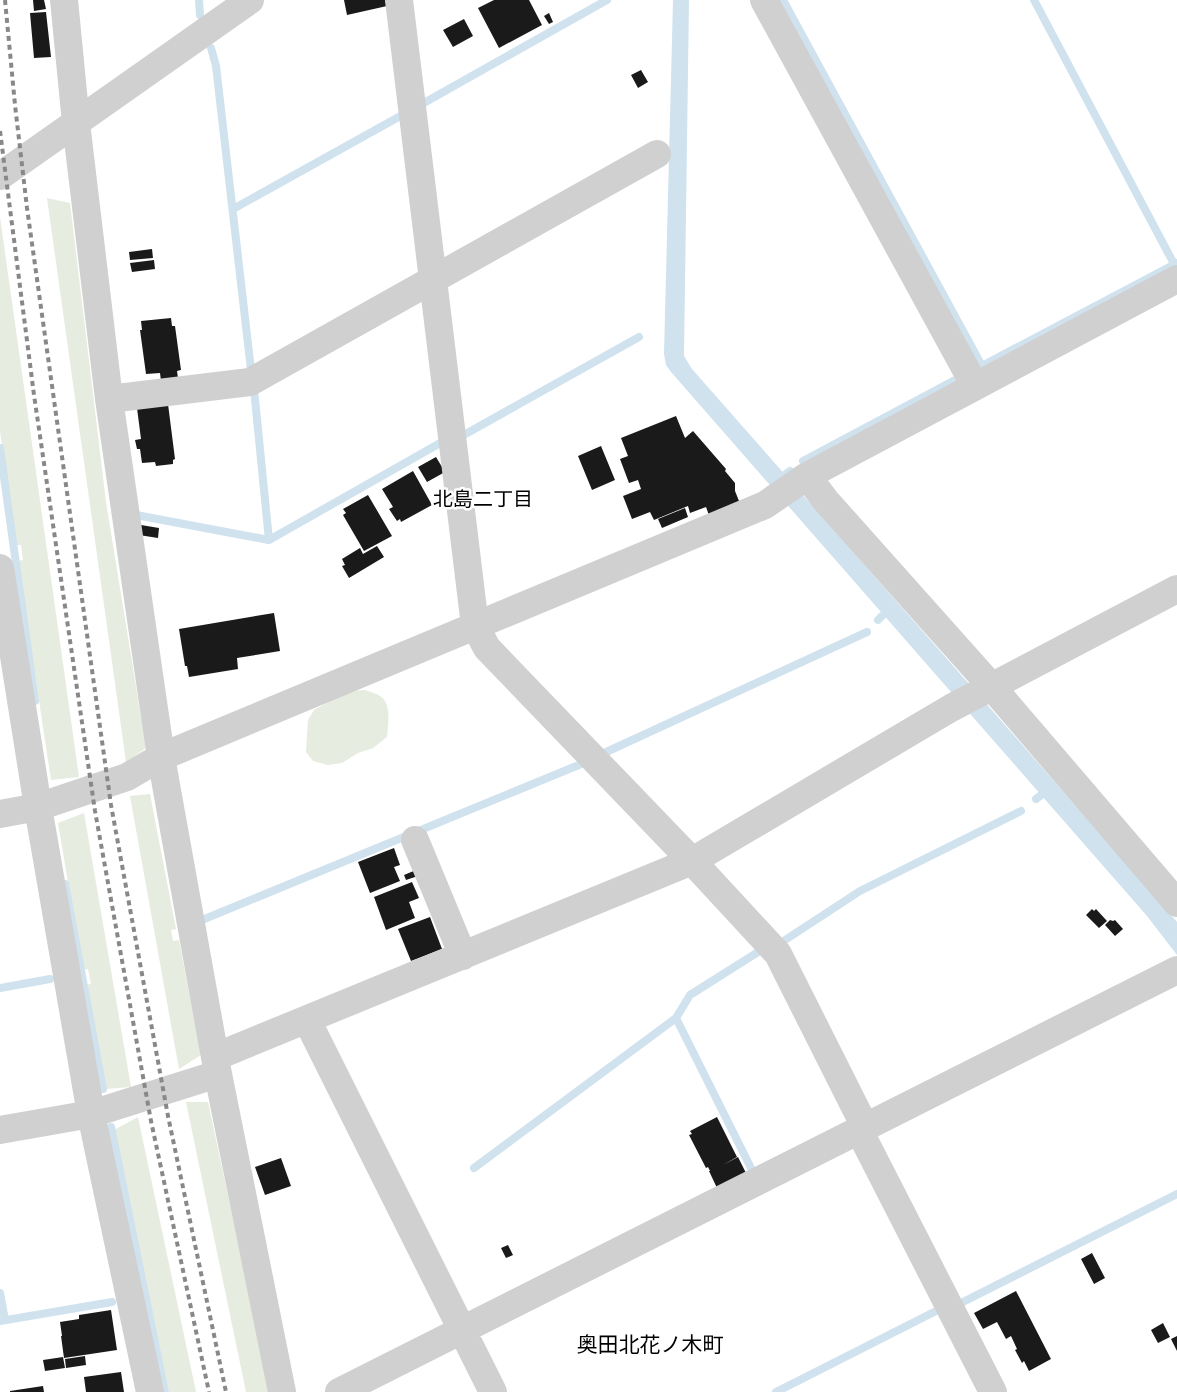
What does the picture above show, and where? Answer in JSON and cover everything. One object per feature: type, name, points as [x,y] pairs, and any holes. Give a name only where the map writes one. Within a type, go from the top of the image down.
[{"type":"street","points":[[64,0],[76,123],[108,399],[161,757],[217,1066],[282,1392]]},
{"type":"street","points":[[0,176],[250,0]]},
{"type":"street","points":[[399,0],[475,626],[487,648],[692,861],[778,954],[993,1392]]},
{"type":"street","points":[[764,0],[975,386]]},
{"type":"street","points":[[108,399],[250,382],[657,154]]},
{"type":"street","points":[[0,814],[38,808],[127,777],[161,757],[756,509],[770,502],[804,478],[1177,279]]},
{"type":"street","points":[[804,478],[1177,903]]},
{"type":"street","points":[[0,568],[38,808],[91,1114],[150,1392]]},
{"type":"street","points":[[0,1130],[91,1114],[217,1066],[307,1020],[692,861],[951,708],[1177,589]]},
{"type":"street","points":[[415,840],[463,956]]},
{"type":"street","points":[[339,1392],[1177,970]]},
{"type":"street","points":[[307,1020],[493,1392]]},
{"type":"shaded area","points":[[47,198],[70,203],[106,502],[146,748],[126,762]]},
{"type":"shaded area","points":[[0,217],[79,777],[51,780],[18,561],[23,560],[21,545],[16,545],[0,431]]},
{"type":"shaded area","points":[[365,690],[384,699],[388,709],[387,737],[373,748],[358,753],[342,763],[328,765],[313,761],[306,752],[308,720],[314,710],[349,691]]},
{"type":"shaded area","points":[[150,794],[176,929],[171,930],[173,941],[179,940],[201,1055],[179,1069],[130,796]]},
{"type":"shaded area","points":[[84,813],[131,1087],[106,1089],[86,985],[91,984],[88,969],[83,970],[58,823]]},
{"type":"shaded area","points":[[186,1102],[208,1102],[270,1392],[246,1392]]},
{"type":"shaded area","points":[[138,1117],[196,1392],[169,1392],[114,1130]]},
{"type":"water","points":[[673,0],[689,0],[684,356],[692,369],[1177,922],[1177,955],[1147,916],[666,365],[664,354]]},
{"type":"building","points":[[33,0],[44,0],[46,9],[34,11]]},
{"type":"building","points":[[344,0],[385,0],[387,6],[347,15]]},
{"type":"building","points":[[494,0],[529,0],[542,25],[499,48],[478,8]]},
{"type":"building","points":[[46,12],[51,57],[34,58],[30,13]]},
{"type":"building","points":[[549,13],[553,22],[549,24],[544,16]]},
{"type":"building","points":[[464,19],[473,36],[453,47],[443,30]]},
{"type":"building","points":[[641,70],[648,82],[638,88],[631,75]]},
{"type":"building","points":[[152,249],[153,258],[130,260],[129,252]]},
{"type":"building","points":[[154,260],[155,269],[132,272],[130,263]]},
{"type":"building","points":[[171,318],[172,326],[175,326],[181,370],[177,371],[178,378],[161,381],[160,373],[146,374],[140,330],[142,330],[141,321]]},
{"type":"building","points":[[168,404],[175,459],[173,464],[156,466],[155,462],[142,463],[140,449],[137,449],[135,440],[141,439],[137,408]]},
{"type":"building","points":[[676,416],[685,438],[693,431],[726,469],[725,471],[735,483],[735,491],[741,506],[710,518],[706,507],[690,513],[688,506],[654,520],[650,512],[632,519],[623,496],[641,489],[638,480],[629,483],[620,459],[628,456],[621,438]]},
{"type":"building","points":[[601,446],[615,480],[592,490],[578,456]]},
{"type":"building","points":[[436,457],[445,472],[427,482],[418,467]]},
{"type":"building","points":[[413,471],[432,505],[401,522],[400,519],[397,521],[389,509],[393,507],[382,489]]},
{"type":"building","points":[[368,495],[392,536],[364,551],[343,515],[346,513],[343,509]]},
{"type":"building","points":[[685,508],[688,517],[662,528],[658,519]]},
{"type":"building","points":[[141,525],[159,528],[158,538],[139,535]]},
{"type":"building","points":[[377,546],[384,557],[349,578],[342,566],[345,565],[342,559],[360,548],[363,554]]},
{"type":"building","points":[[274,613],[280,651],[237,658],[238,669],[189,677],[187,666],[185,666],[179,629]]},
{"type":"building","points":[[394,848],[400,865],[394,867],[400,881],[370,893],[358,862]]},
{"type":"building","points":[[416,870],[418,876],[406,880],[404,875]]},
{"type":"building","points":[[412,882],[419,898],[409,902],[415,918],[386,930],[374,897]]},
{"type":"building","points":[[1092,909],[1094,911],[1096,909],[1107,921],[1099,928],[1086,915]]},
{"type":"building","points":[[430,917],[442,949],[411,961],[398,929]]},
{"type":"building","points":[[1110,920],[1115,920],[1123,929],[1115,936],[1105,925]]},
{"type":"building","points":[[717,1117],[737,1157],[723,1165],[738,1157],[746,1173],[717,1188],[708,1167],[706,1168],[689,1135],[692,1134],[690,1131]]},
{"type":"building","points":[[281,1158],[291,1186],[265,1195],[255,1167]]},
{"type":"building","points":[[508,1245],[513,1255],[506,1258],[501,1248]]},
{"type":"building","points":[[1092,1253],[1105,1278],[1094,1284],[1081,1259]]},
{"type":"building","points":[[1016,1291],[1051,1359],[1029,1371],[1015,1350],[1017,1349],[1011,1336],[1006,1339],[997,1322],[983,1329],[974,1313]]},
{"type":"building","points":[[111,1310],[117,1350],[64,1358],[60,1322],[79,1319],[79,1315]]},
{"type":"building","points":[[1163,1323],[1170,1337],[1158,1343],[1151,1330]]},
{"type":"building","points":[[1177,1336],[1177,1351],[1171,1339]]},
{"type":"building","points":[[85,1356],[86,1365],[66,1368],[65,1359]]},
{"type":"building","points":[[63,1357],[65,1368],[45,1371],[43,1360]]},
{"type":"building","points":[[121,1372],[124,1392],[86,1392],[84,1377]]},
{"type":"building","points":[[43,1386],[44,1392],[10,1392],[10,1391]]},
{"type":"waterway","points":[[199,0],[200,15]]},
{"type":"waterway","points":[[422,104],[607,0]]},
{"type":"waterway","points":[[783,0],[982,366]]},
{"type":"waterway","points":[[1034,0],[1174,264]]},
{"type":"waterway","points":[[211,48],[216,66],[251,370]]},
{"type":"waterway","points":[[233,209],[404,114]]},
{"type":"waterway","points":[[978,368],[1177,263]]},
{"type":"waterway","points":[[462,436],[639,337]]},
{"type":"waterway","points":[[803,461],[955,380]]},
{"type":"waterway","points":[[254,389],[269,540]]},
{"type":"waterway","points":[[136,515],[269,540],[442,442]]},
{"type":"waterway","points":[[0,448],[35,701]]},
{"type":"waterway","points":[[778,480],[790,471]]},
{"type":"waterway","points":[[878,620],[889,609]]},
{"type":"waterway","points":[[604,753],[867,632]]},
{"type":"waterway","points":[[202,920],[586,762]]},
{"type":"waterway","points":[[1036,799],[1049,789]]},
{"type":"waterway","points":[[782,942],[860,891],[1021,811]]},
{"type":"waterway","points":[[65,884],[103,1089]]},
{"type":"waterway","points":[[474,1168],[676,1018],[690,995],[763,949]]},
{"type":"waterway","points":[[0,988],[50,979]]},
{"type":"waterway","points":[[676,1018],[752,1170]]},
{"type":"waterway","points":[[111,1127],[165,1392]]},
{"type":"waterway","points":[[959,1304],[1177,1194]]},
{"type":"waterway","points":[[0,1293],[5,1320]]},
{"type":"waterway","points":[[0,1321],[112,1302]]},
{"type":"waterway","points":[[776,1392],[940,1309]]},
{"type":"railway","points":[[5,0],[27,208],[111,805],[168,1116],[226,1392]]},
{"type":"railway","points":[[0,131],[34,395],[95,811],[151,1121],[209,1392]]},
{"type":"district","name":"北島二丁目","points":[[483,499]]},
{"type":"district","name":"奥田北花ノ木町","points":[[650,1345]]}]
